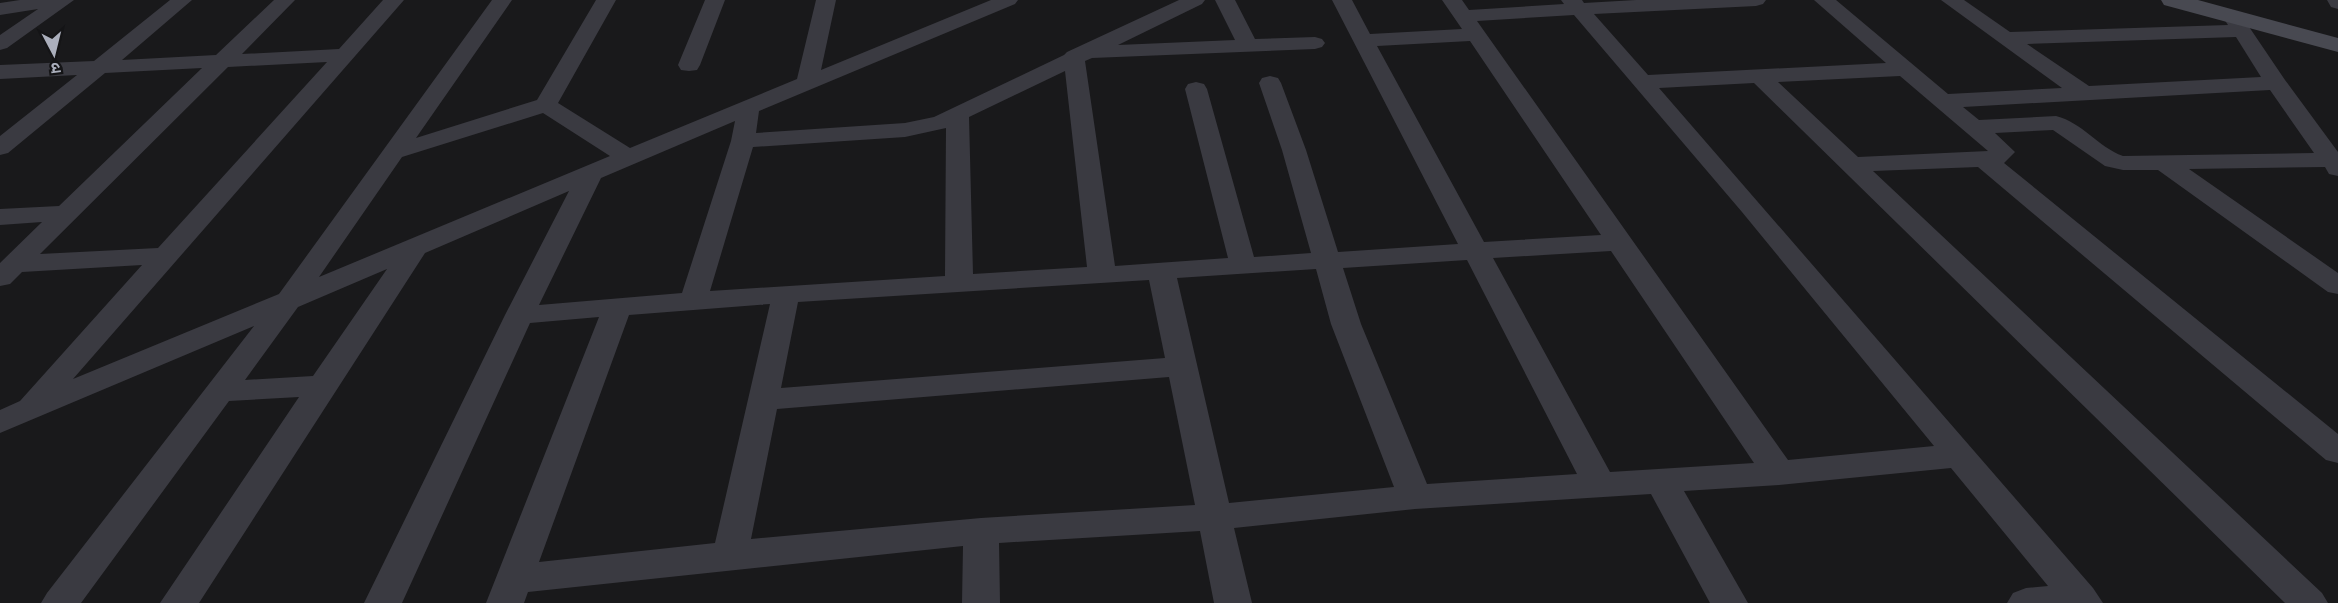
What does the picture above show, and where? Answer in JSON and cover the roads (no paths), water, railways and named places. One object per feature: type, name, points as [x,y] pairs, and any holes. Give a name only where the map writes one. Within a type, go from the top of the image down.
[{"type":"street","points":[[0,9],[58,0]]},
{"type":"street","points":[[0,44],[64,0]]},
{"type":"street","points":[[0,148],[183,0]]},
{"type":"street","points":[[7,271],[285,0]]},
{"type":"street","points":[[0,441],[14,417],[166,256],[394,0]]},
{"type":"street","points":[[60,603],[288,301],[502,0]]},
{"type":"street","points":[[394,152],[546,105],[606,0]]},
{"type":"street","points":[[689,65],[715,0]]},
{"type":"street","points":[[807,83],[826,0]]},
{"type":"street","points":[[14,417],[628,157],[748,109],[944,18],[1008,0]]},
{"type":"street","points":[[743,141],[905,130],[940,122],[1196,0]]},
{"type":"street","points":[[1225,0],[1248,46]]},
{"type":"street","points":[[1342,0],[1600,485]]},
{"type":"street","points":[[1365,40],[1463,17],[1575,5],[1755,0]]},
{"type":"street","points":[[1824,0],[2004,152],[1997,158],[1850,165]]},
{"type":"street","points":[[1951,0],[2084,93]]},
{"type":"street","points":[[2172,0],[2237,23],[2338,45]]},
{"type":"street","points":[[1575,5],[1644,82],[2082,600]]},
{"type":"street","points":[[1463,17],[1779,473]]},
{"type":"street","points":[[2006,38],[2237,23]]},
{"type":"street","points":[[2237,23],[2276,83],[2335,162]]},
{"type":"street","points":[[1079,54],[1315,43]]},
{"type":"street","points":[[1079,54],[1102,275]]},
{"type":"street","points":[[0,72],[346,55]]},
{"type":"street","points":[[1644,82],[1904,69]]},
{"type":"street","points":[[1758,75],[2309,603]]},
{"type":"street","points":[[1270,83],[1329,260],[1346,324],[1415,497]]},
{"type":"street","points":[[1941,101],[2276,83]]},
{"type":"street","points":[[1197,89],[1243,265]]},
{"type":"street","points":[[546,105],[628,157]]},
{"type":"street","points":[[700,300],[696,297],[696,291],[743,141],[748,109]]},
{"type":"street","points":[[957,113],[959,283]]},
{"type":"street","points":[[1974,127],[2056,123],[2067,128],[2110,160],[2123,163],[2335,162]]},
{"type":"street","points":[[1984,159],[2338,452]]},
{"type":"street","points":[[2164,163],[2338,286]]},
{"type":"street","points":[[383,603],[519,315],[590,174]]},
{"type":"street","points":[[0,217],[66,213]]},
{"type":"street","points":[[519,315],[786,294],[1619,242]]},
{"type":"street","points":[[179,603],[416,246]]},
{"type":"street","points":[[7,271],[166,256]]},
{"type":"street","points":[[1161,270],[1233,603]]},
{"type":"street","points":[[730,555],[786,294]]},
{"type":"street","points":[[510,591],[617,309]]},
{"type":"street","points":[[763,400],[1181,366]]},
{"type":"street","points":[[220,391],[324,386]]},
{"type":"street","points":[[510,591],[730,555],[981,531],[1216,517],[1415,497],[1779,473],[1961,455]]},
{"type":"street","points":[[1661,481],[1729,603]]},
{"type":"street","points":[[981,531],[981,603]]},
{"type":"street","points":[[2026,603],[2082,600]]}]
